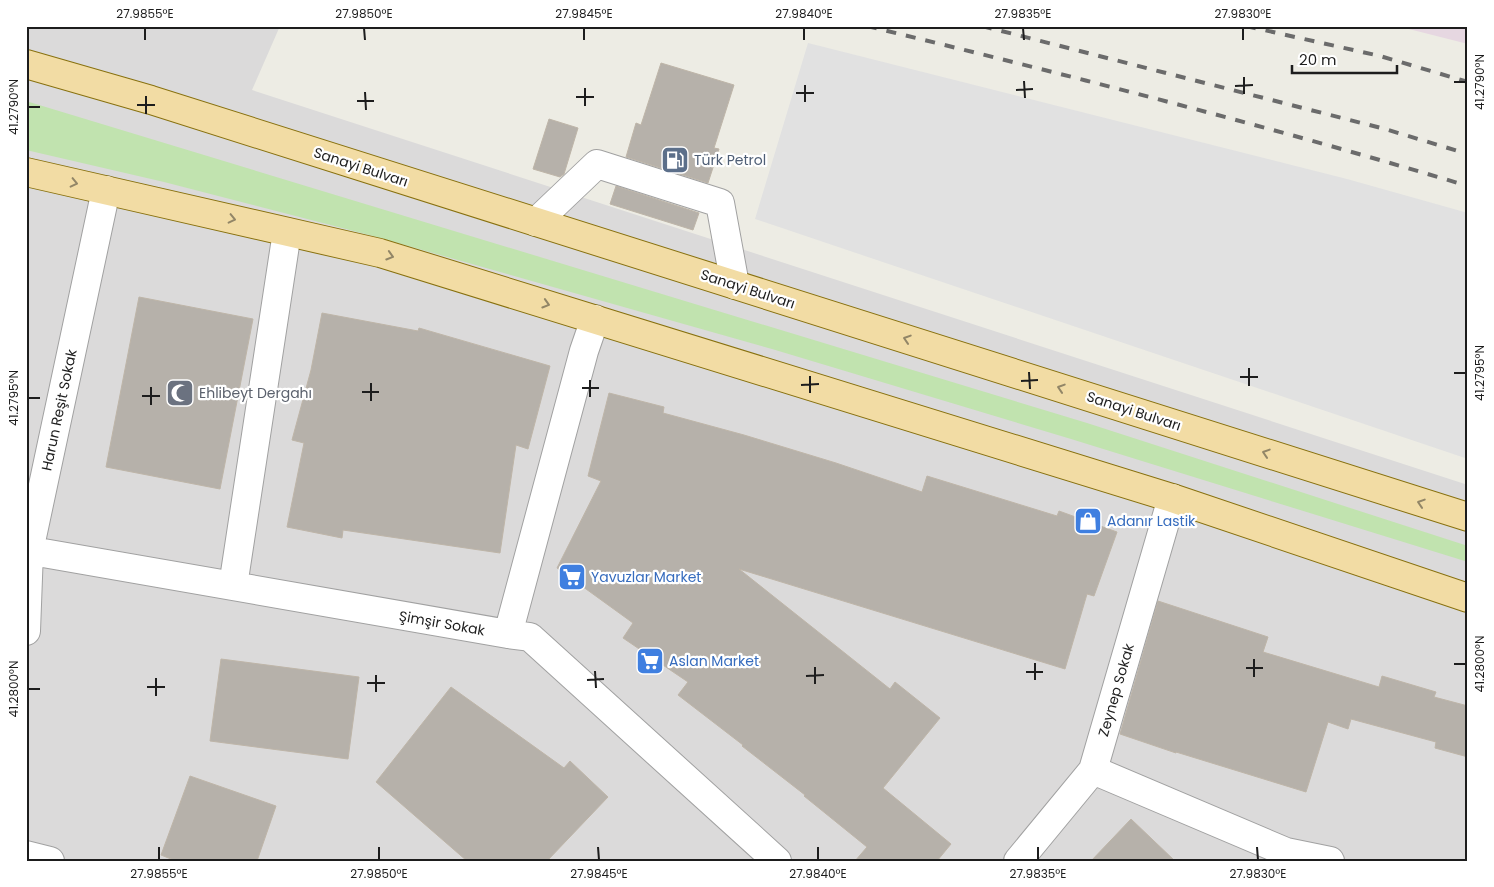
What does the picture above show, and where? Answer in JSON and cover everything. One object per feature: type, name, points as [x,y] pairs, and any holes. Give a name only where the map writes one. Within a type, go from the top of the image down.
[{"type":"main road","name":"Sanayi Bulvarı","points":[[26,64],[151,100],[1468,517]]},
{"type":"main road","points":[[26,172],[380,253],[1172,498],[1468,598]]},
{"type":"street","points":[[536,222],[597,164],[720,202],[735,285]]},
{"type":"street","name":"Harun Reşit Sokak","points":[[26,632],[28,550],[106,190]]},
{"type":"street","points":[[233,586],[288,232]]},
{"type":"street","points":[[508,634],[584,351],[595,319]]},
{"type":"street","name":"Zeynep Sokak","points":[[1018,861],[1093,770],[1172,498]]},
{"type":"street","name":"Şimşir Sokak","points":[[28,550],[530,637],[777,861]]},
{"type":"street","points":[[1093,770],[1282,856],[1330,861]]},
{"type":"street","points":[[26,855],[50,861]]},
{"type":"shaded area","points":[[26,26],[280,26],[252,90],[1468,485],[1468,861],[26,861]]},
{"type":"shaded area","points":[[1397,26],[1468,26],[1468,44]]},
{"type":"shaded area","points":[[808,43],[1347,179],[1468,213],[1468,459],[755,219]]},
{"type":"green space","points":[[26,101],[1087,423],[1468,546],[1468,562],[772,349],[373,236],[164,182],[26,150]]},
{"type":"building","points":[[661,63],[734,85],[714,148],[719,149],[708,183],[626,157],[636,123],[641,125]]},
{"type":"building","points":[[549,119],[578,128],[564,174],[560,177],[533,169]]},
{"type":"building","points":[[616,186],[699,213],[693,230],[610,204]]},
{"type":"building","name":"Ehlibeyt Dergahı","points":[[139,297],[253,319],[220,489],[106,467]]},
{"type":"building","points":[[322,313],[418,331],[419,328],[550,366],[528,449],[516,445],[500,553],[343,530],[342,538],[287,527],[304,443],[292,440],[311,370]]},
{"type":"building","points":[[609,393],[664,407],[663,413],[836,463],[922,492],[927,476],[1057,516],[1059,511],[1117,532],[1094,596],[1087,594],[1065,669],[739,569],[890,689],[895,682],[940,718],[883,788],[951,844],[937,861],[855,861],[867,847],[743,745],[678,695],[688,682],[623,638],[633,623],[557,568],[601,481],[588,476]]},
{"type":"building","points":[[1158,601],[1268,637],[1263,652],[1379,687],[1382,676],[1436,692],[1434,697],[1468,706],[1468,757],[1435,748],[1436,742],[1351,719],[1348,729],[1328,722],[1306,792],[1120,734]]},
{"type":"building","points":[[221,659],[359,677],[348,759],[210,741]]},
{"type":"building","points":[[451,687],[564,768],[570,761],[608,797],[547,861],[467,861],[376,782]]},
{"type":"building","points":[[190,776],[276,806],[257,861],[176,861],[161,855]]},
{"type":"building","points":[[1131,819],[1175,861],[1091,861]]},
{"type":"railway","points":[[867,26],[1168,102],[1468,186]]},
{"type":"railway","points":[[982,26],[1385,129],[1468,154]]},
{"type":"railway","points":[[1246,26],[1380,56],[1468,82]]},
{"type":"place","name":"Türk Petrol","points":[[675,160]]},
{"type":"place","name":"Ehlibeyt Dergahı","points":[[180,393]]},
{"type":"place","name":"Adanır Lastik","points":[[1088,521]]},
{"type":"place","name":"Yavuzlar Market","points":[[572,577]]},
{"type":"place","name":"Aslan Market","points":[[650,661]]}]
